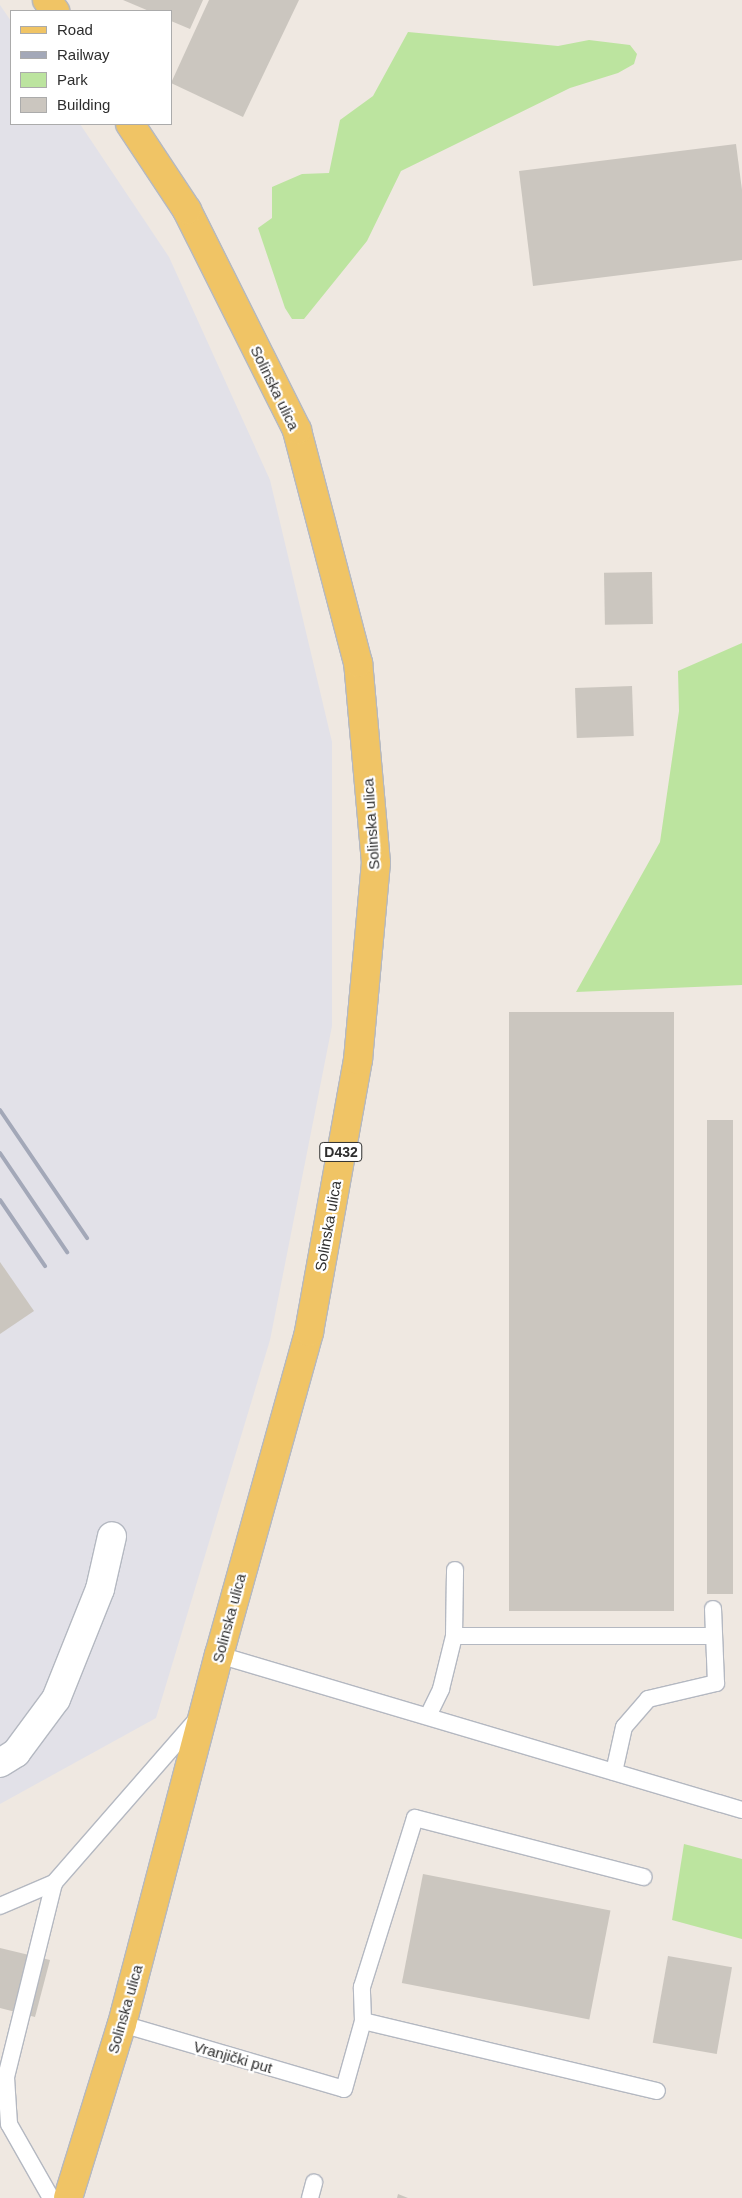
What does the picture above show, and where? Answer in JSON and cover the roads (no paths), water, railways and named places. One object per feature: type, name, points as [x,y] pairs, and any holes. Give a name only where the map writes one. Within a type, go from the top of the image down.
[{"type":"main road","name":"Solinska ulica","points":[[68,2198],[122,2024],[205,1711],[218,1655],[309,1332],[358,1060],[376,863],[358,663],[297,430],[187,210],[131,125]]},
{"type":"street","points":[[0,1763],[16,1753],[56,1699],[100,1589],[112,1536]]},
{"type":"lane","points":[[428,1716],[441,1689],[454,1636],[455,1570]]},
{"type":"lane","points":[[614,1772],[624,1726],[648,1699],[716,1683],[713,1609]]},
{"type":"lane","points":[[454,1636],[714,1636]]},
{"type":"lane","points":[[218,1655],[742,1810]]},
{"type":"lane","points":[[0,1906],[54,1883],[205,1711]]},
{"type":"lane","points":[[643,1877],[415,1818],[362,1987],[363,2021],[657,2090]]},
{"type":"lane","points":[[51,2198],[5,2123],[6,2077],[54,1883]]},
{"type":"lane","name":"Vranjički put","points":[[122,2024],[344,2089],[363,2021]]},
{"type":"railway","points":[[0,1110],[87,1238]]},
{"type":"railway","points":[[0,1153],[67,1252]]},
{"type":"railway","points":[[0,1200],[45,1266]]}]
